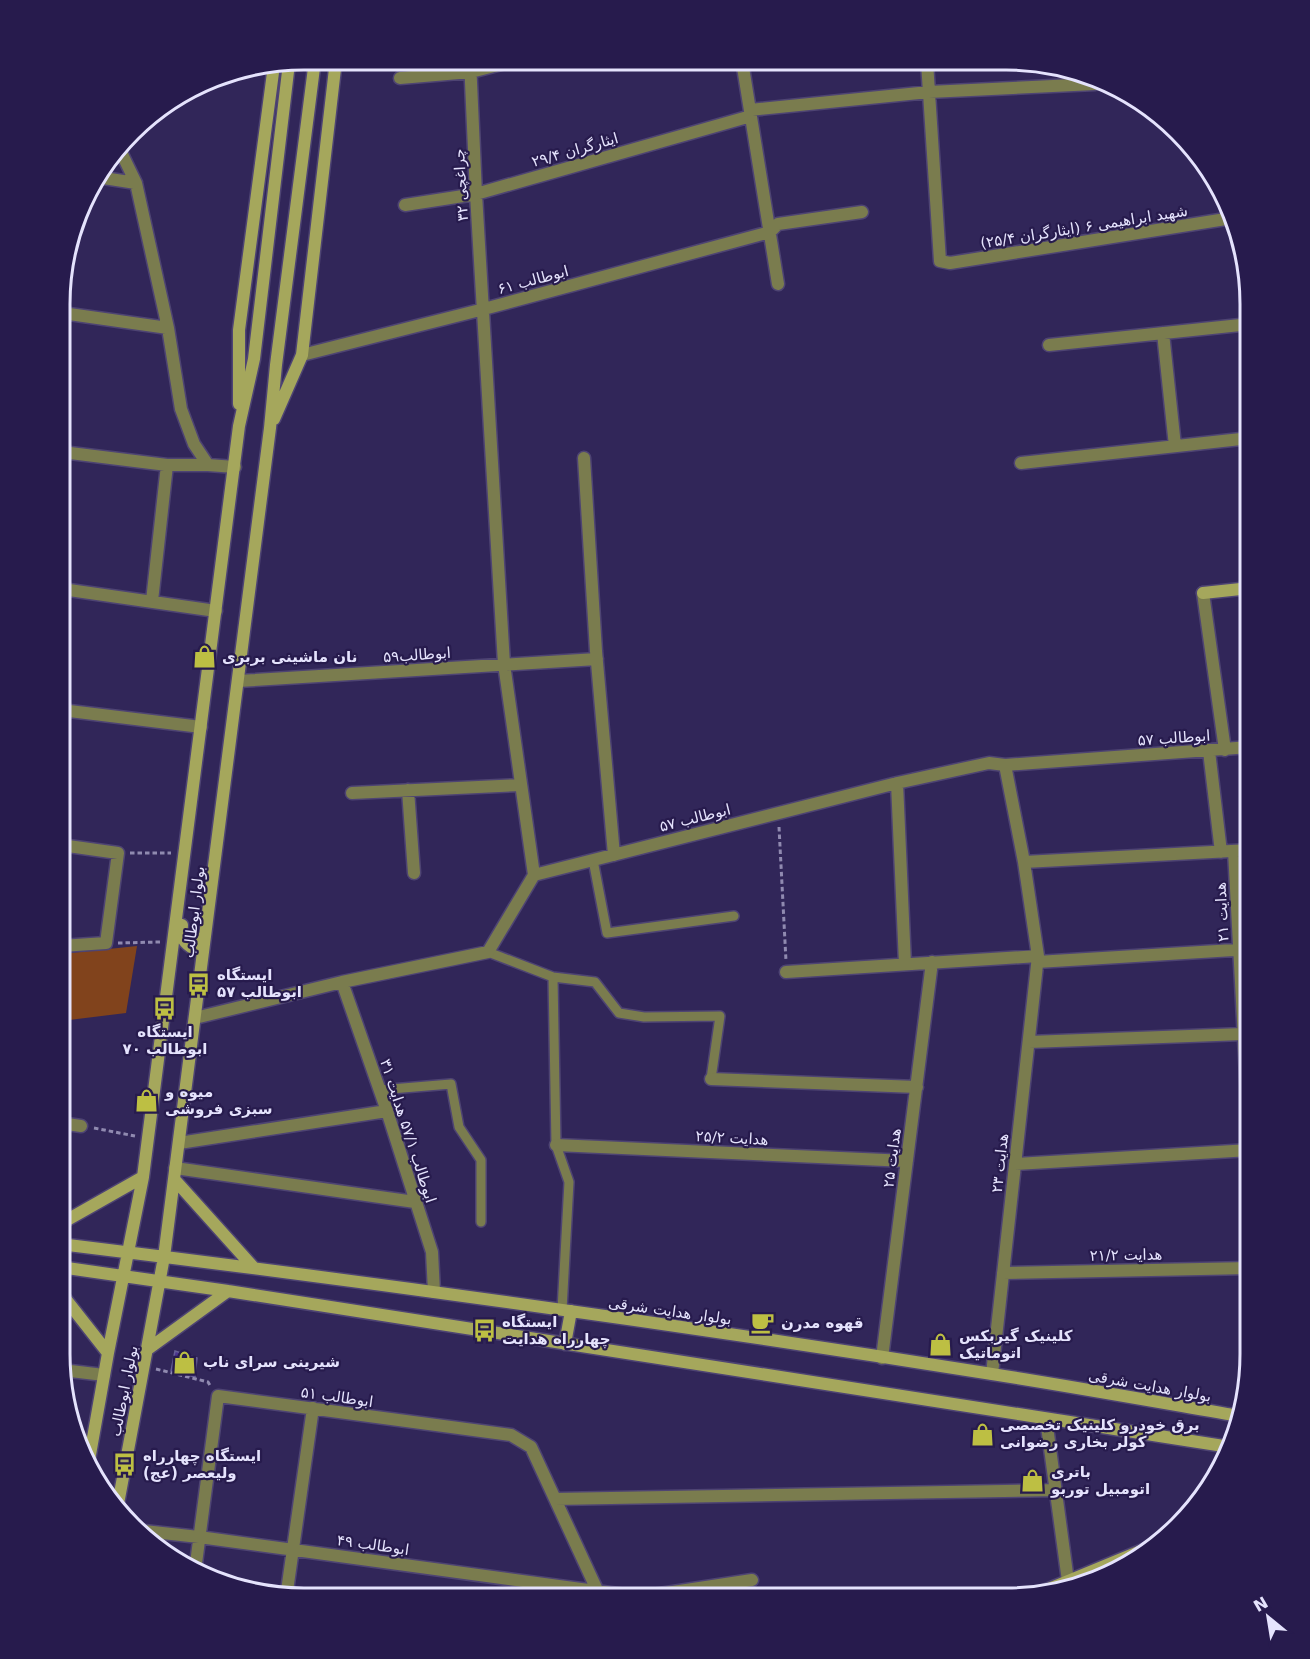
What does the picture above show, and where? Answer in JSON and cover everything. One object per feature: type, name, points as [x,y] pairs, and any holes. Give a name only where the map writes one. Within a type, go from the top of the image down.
[{"type":"main road","points":[[270,428],[314,70]]},
{"type":"main road","points":[[270,428],[302,355],[335,70]]},
{"type":"main road","points":[[239,426],[254,359],[288,71]]},
{"type":"main road","points":[[239,426],[239,330],[273,73]]},
{"type":"main road","name":"بولوار ابوطالب","points":[[91,1450],[143,1177],[239,426]]},
{"type":"main road","name":"بولوار ابوطالب","points":[[119,1497],[164,1257],[270,428]]},
{"type":"main road","points":[[1203,593],[1240,589]]},
{"type":"main road","points":[[180,890],[186,899],[181,934],[184,943],[191,947],[199,943],[206,933]]},
{"type":"main road","points":[[175,1174],[254,1268]]},
{"type":"main road","points":[[70,1218],[143,1177]]},
{"type":"main road","name":"بولوار هدایت شرقی","points":[[70,1245],[566,1310],[992,1374],[1232,1415]]},
{"type":"main road","points":[[70,1268],[228,1291],[1220,1447]]},
{"type":"main road","points":[[148,1349],[228,1291]]},
{"type":"main road","points":[[70,1305],[108,1353]]},
{"type":"main road","points":[[565,1344],[566,1310]]},
{"type":"main road","points":[[1076,1578],[1108,1564]]},
{"type":"street","points":[[400,78],[447,70]]},
{"type":"street","name":"چراغچی ۳۲","points":[[471,70],[476,194],[504,664],[534,875]]},
{"type":"street","points":[[743,70],[778,284]]},
{"type":"street","points":[[928,70],[929,92]]},
{"type":"street","name":"ایثارگران ۲۹/۴","points":[[405,205],[476,194],[750,113],[929,92],[1085,84]]},
{"type":"street","name":"شهید ابراهیمی ۶ (ایثارگران ۲۵/۴)","points":[[929,92],[939,261],[950,263],[1224,219]]},
{"type":"street","points":[[123,157],[136,183],[168,328],[182,409],[194,444],[208,465]]},
{"type":"street","points":[[107,179],[136,183]]},
{"type":"street","name":"ابوطالب ۶۱","points":[[302,355],[770,232],[778,224],[862,212]]},
{"type":"street","points":[[70,314],[168,328]]},
{"type":"street","points":[[1049,345],[1240,325]]},
{"type":"street","points":[[1163,333],[1175,446]]},
{"type":"street","points":[[1021,463],[1240,439]]},
{"type":"street","points":[[70,453],[167,465],[235,467]]},
{"type":"street","points":[[584,458],[597,659],[614,855]]},
{"type":"street","points":[[152,601],[167,465]]},
{"type":"street","points":[[70,590],[216,611]]},
{"type":"street","points":[[1203,593],[1225,750]]},
{"type":"street","name":"ابوطالب۵۹","points":[[238,681],[597,659]]},
{"type":"street","points":[[70,711],[201,728]]},
{"type":"street","name":"ابوطالب ۵۷","points":[[534,875],[989,762],[1005,765],[1240,748]]},
{"type":"street","name":"هدایت ۲۱","points":[[1209,751],[1240,926]]},
{"type":"street","name":"هدایت ۲۳","points":[[992,1374],[1038,959],[1024,862],[1005,765]]},
{"type":"street","points":[[897,783],[905,964]]},
{"type":"street","points":[[352,792],[521,785]]},
{"type":"street","points":[[408,790],[414,873]]},
{"type":"street","points":[[70,846],[118,853],[106,943],[70,945]]},
{"type":"street","points":[[1024,862],[1240,850]]},
{"type":"street","points":[[195,1018],[342,982],[488,952],[534,875]]},
{"type":"street","points":[[786,972],[932,962],[1240,949]]},
{"type":"street","name":"هدایت ۲۵","points":[[882,1358],[932,962]]},
{"type":"street","name":"ابوطالب ۵۷/۱ هدایت ۳۱","points":[[342,982],[387,1110],[432,1252],[434,1292]]},
{"type":"street","points":[[1029,1041],[1240,1034]]},
{"type":"street","points":[[711,1078],[916,1087]]},
{"type":"street","points":[[179,1143],[387,1110]]},
{"type":"street","points":[[70,1124],[81,1126]]},
{"type":"street","name":"هدایت ۲۵/۲","points":[[556,1145],[907,1161]]},
{"type":"street","points":[[1015,1164],[1240,1152]]},
{"type":"street","points":[[175,1174],[415,1202]]},
{"type":"street","name":"هدایت ۲۱/۲","points":[[1003,1273],[1240,1268]]},
{"type":"street","points":[[71,1371],[104,1374]]},
{"type":"street","points":[[196,1562],[218,1396]]},
{"type":"street","name":"ابوطالب ۵۱","points":[[218,1396],[511,1435],[531,1448],[555,1499]]},
{"type":"street","points":[[287,1588],[313,1408]]},
{"type":"street","points":[[1046,1419],[1068,1580]]},
{"type":"street","points":[[596,1588],[555,1499],[1056,1490]]},
{"type":"street","name":"ابوطالب ۴۹","points":[[152,1532],[551,1588]]},
{"type":"street","name":"ابوطالب ۴۹","points":[[702,1588],[752,1580]]},
{"type":"lane","points":[[592,860],[607,933],[734,916]]},
{"type":"lane","points":[[488,952],[553,977],[595,982],[619,1013],[644,1017],[720,1016],[711,1078]]},
{"type":"lane","points":[[553,977],[556,1145],[570,1182],[566,1310]]},
{"type":"lane","points":[[379,1090],[451,1084],[459,1127],[481,1160],[481,1222]]},
{"type":"path","points":[[778,813],[786,972]]},
{"type":"path","points":[[118,853],[185,852]]},
{"type":"path","points":[[106,943],[174,942]]},
{"type":"path","points":[[81,1126],[148,1138]]},
{"type":"path","points":[[144,1367],[208,1382],[218,1396]]},
{"type":"shaded area","points":[[137,946],[126,1013],[70,1020],[70,953]]},
{"type":"building","name":"شیرینی سرای ناب","points":[[175,1351],[197,1358],[195,1377],[171,1371]]},
{"type":"place","name":"نان ماشینی بربری","points":[[204,657]]},
{"type":"place","name":"ایستگاه ابوطالب ۵۷","points":[[199,984]]},
{"type":"place","name":"ایستگاه ابوطالب ۷۰","points":[[165,1008]]},
{"type":"place","name":"میوه و سبزی فروشی","points":[[147,1101]]},
{"type":"place","name":"قهوه مدرن","points":[[763,1323]]},
{"type":"place","name":"ایستگاه چهارراه هدایت","points":[[484,1331]]},
{"type":"place","name":"کلینیک گیربکس اتوماتیک","points":[[941,1345]]},
{"type":"place","name":"شیرینی سرای ناب","points":[[185,1362]]},
{"type":"place","name":"برق خودرو کلینیک تخصصی کولر بخاری رضوانی","points":[[982,1434]]},
{"type":"place","name":"ایستگاه چهارراه ولیعصر (عج)","points":[[125,1465]]},
{"type":"place","name":"باتری اتومبیل توربو","points":[[1033,1481]]}]
